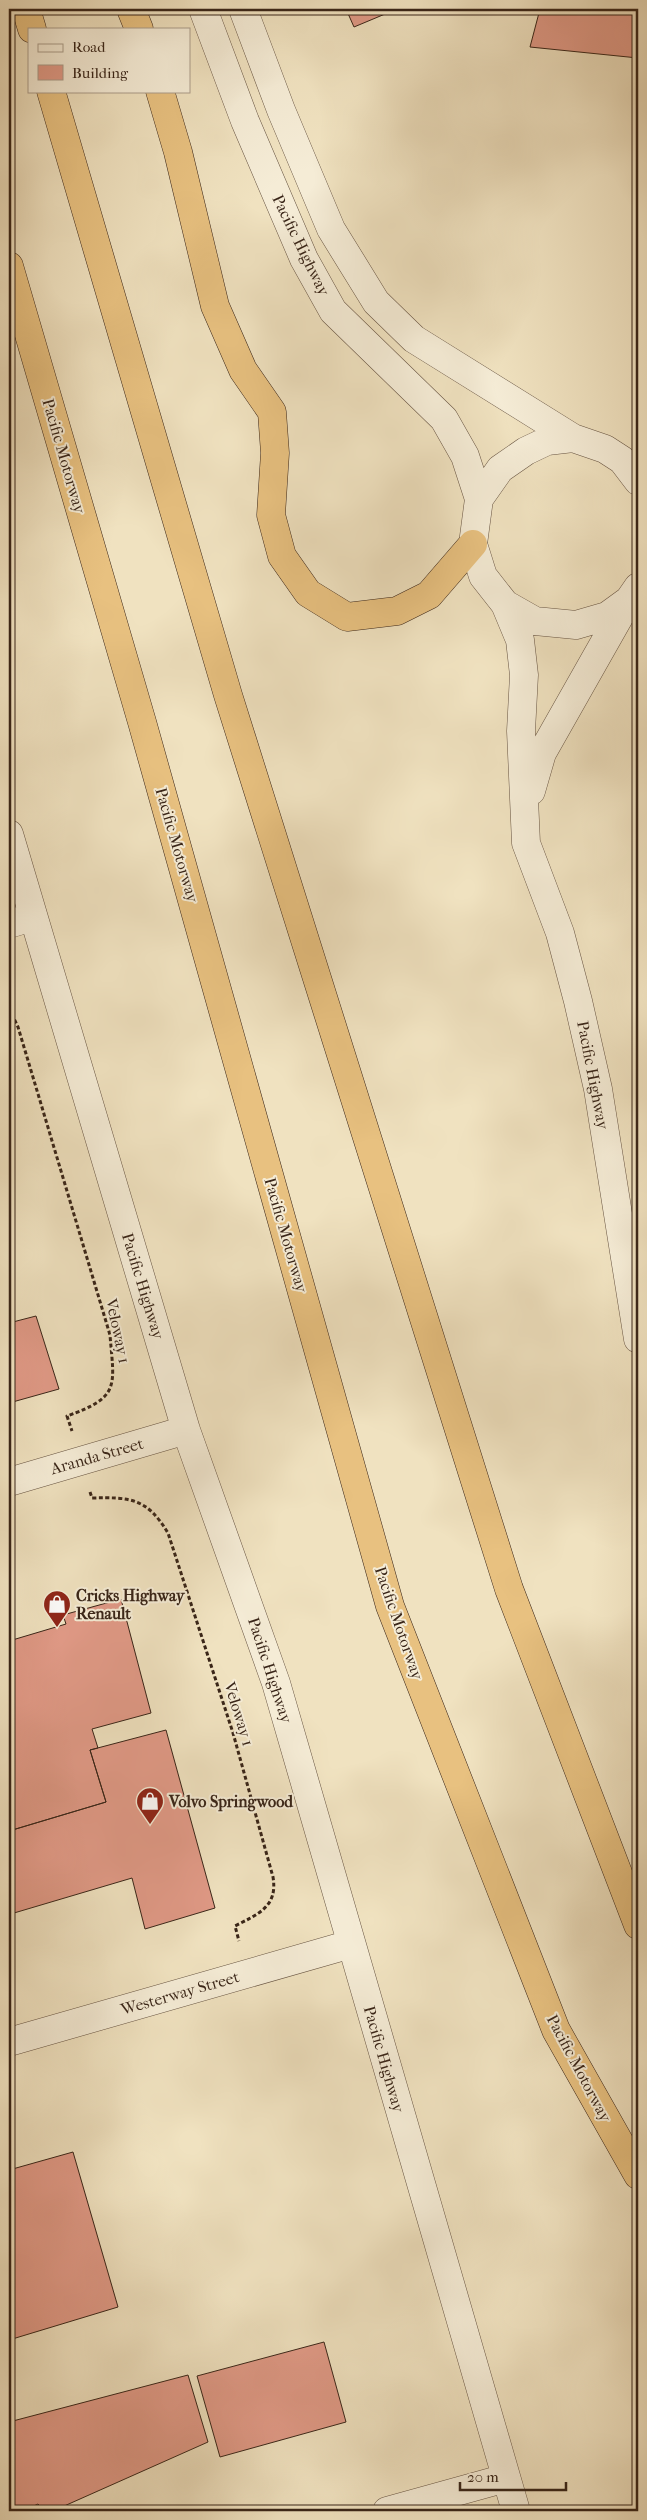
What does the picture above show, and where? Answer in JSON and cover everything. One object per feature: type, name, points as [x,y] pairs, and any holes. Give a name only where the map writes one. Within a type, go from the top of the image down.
[{"type":"highway","points":[[26,9],[32,28]]},
{"type":"highway","points":[[131,9],[139,28]]},
{"type":"highway","points":[[50,92],[228,695],[510,1588],[638,1924]]},
{"type":"highway","points":[[160,92],[178,152],[215,306],[243,370],[272,412],[275,453],[271,515],[282,556],[308,593],[347,617],[397,611],[429,595],[473,544]]},
{"type":"highway","name":"Pacific Motorway","points":[[9,266],[145,732],[390,1606],[556,2030],[638,2175]]},
{"type":"street","name":"Pacific Highway","points":[[203,9],[245,121],[304,259],[333,311],[444,419],[466,456],[480,499]]},
{"type":"street","points":[[243,9],[281,110],[331,229],[376,302],[414,339],[573,438],[605,449],[622,460],[638,481]]},
{"type":"street","points":[[573,438],[547,441],[526,451],[500,469],[480,499],[473,544],[483,576],[506,604],[535,621],[576,625],[607,616],[634,593]]},
{"type":"street","name":"Pacific Highway","points":[[524,817],[542,753],[634,593]]},
{"type":"street","name":"Pacific Highway","points":[[506,604],[520,640],[524,675],[521,731],[526,843],[560,933],[598,1089],[638,1339]]},
{"type":"street","name":"Pacific Highway","points":[[9,834],[21,921],[186,1430],[276,1683],[516,2511]]},
{"type":"street","name":"Aranda Street","points":[[9,1482],[186,1430]]},
{"type":"street","name":"Westerway Street","points":[[9,2042],[351,1944]]},
{"type":"street","points":[[387,2511],[506,2478]]},
{"type":"path","name":"Veloway 1","points":[[9,1008],[18,1027],[110,1335],[115,1373],[108,1394],[93,1407],[67,1416],[82,1460],[92,1498],[126,1497],[150,1510],[162,1523],[171,1542],[233,1733],[273,1877],[275,1889],[271,1901],[262,1911],[235,1926],[239,1941]]},
{"type":"building","points":[[346,9],[397,9],[354,27]]},
{"type":"building","points":[[540,9],[638,9],[638,58],[530,47]]},
{"type":"building","points":[[638,751],[638,835],[633,835]]},
{"type":"building","points":[[36,1316],[59,1389],[9,1403],[9,1323]]},
{"type":"building","points":[[121,1599],[151,1713],[92,1729],[98,1748],[90,1750],[106,1802],[9,1831],[9,1641],[66,1624],[63,1615]]},
{"type":"building","points":[[166,1730],[215,1908],[145,1929],[132,1878],[14,1913],[9,1894],[9,1831],[106,1802],[90,1750]]},
{"type":"building","points":[[9,1897],[14,1913],[9,1914]]},
{"type":"building","points":[[73,2152],[118,2307],[9,2340],[9,2170]]},
{"type":"building","points":[[324,2342],[346,2422],[220,2457],[197,2376]]},
{"type":"building","points":[[188,2375],[208,2442],[53,2511],[45,2511],[38,2504],[23,2511],[9,2511],[9,2422]]},
{"type":"place","name":"Cricks Highway Renault","points":[[57,1628]]},
{"type":"place","name":"Volvo Springwood","points":[[150,1825]]}]
